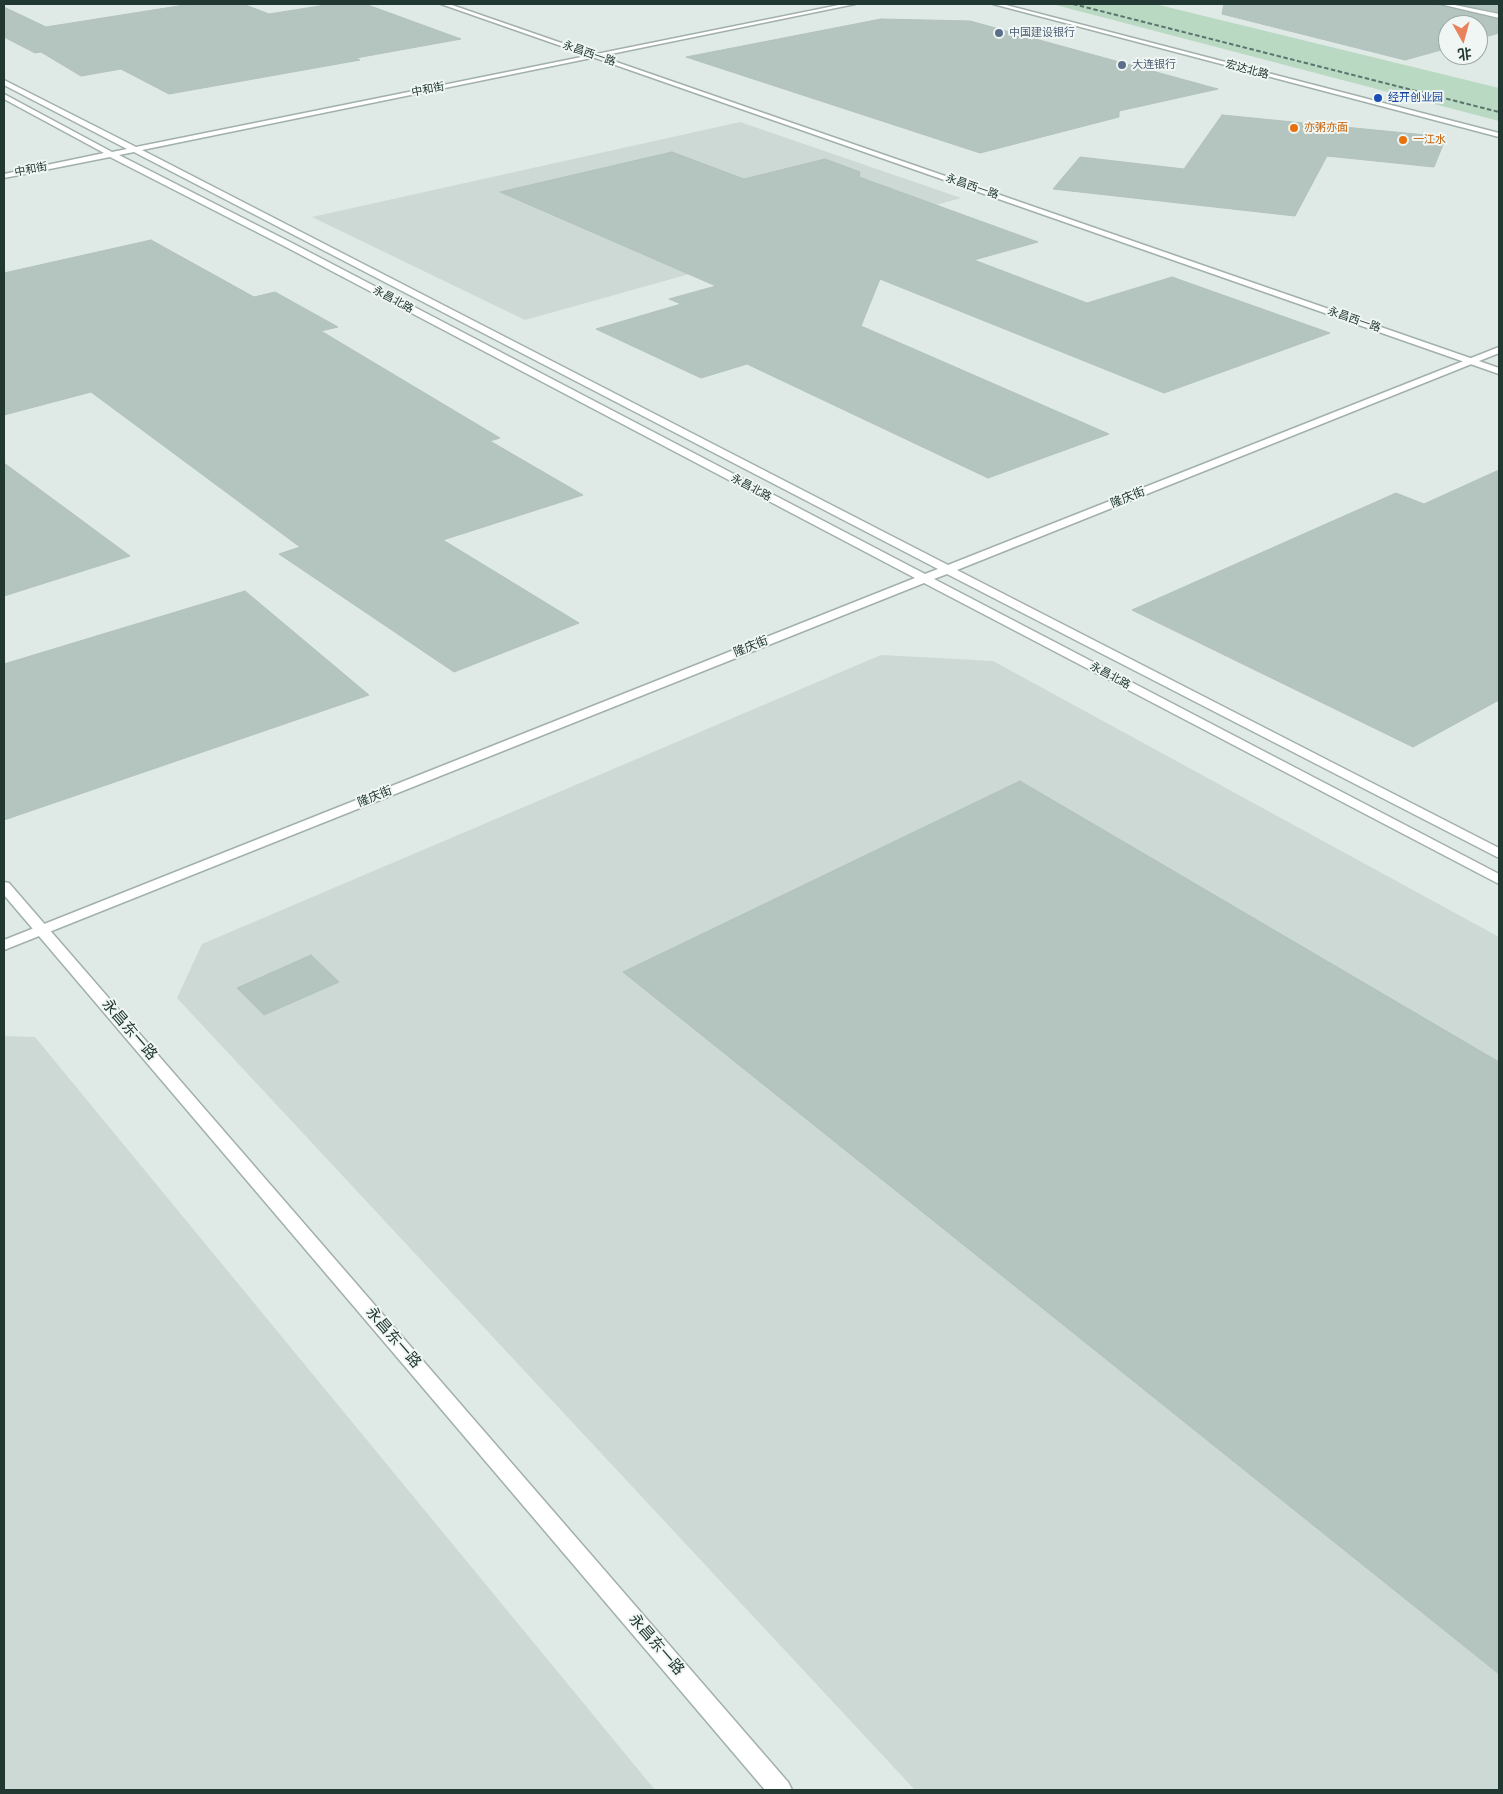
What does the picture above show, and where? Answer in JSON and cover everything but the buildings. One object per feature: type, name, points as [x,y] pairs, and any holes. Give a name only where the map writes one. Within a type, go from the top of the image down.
[{"type":"street","name":"永昌西一路","points":[[444,4],[1499,371]]},
{"type":"street","name":"中和街","points":[[4,176],[852,4]]},
{"type":"street","name":"宏达北路","points":[[996,4],[1499,135]]},
{"type":"street","points":[[1443,4],[1499,16]]},
{"type":"street","name":"永昌北路","points":[[4,82],[1499,854]]},
{"type":"street","name":"永昌北路","points":[[4,96],[111,154],[298,250],[1499,880]]},
{"type":"street","name":"隆庆街","points":[[4,945],[924,579],[951,570],[1499,350]]},
{"type":"street","name":"永昌东一路","points":[[4,886],[780,1790]]},
{"type":"shaded area","points":[[740,122],[961,198],[525,320],[312,217]]},
{"type":"shaded area","points":[[881,655],[993,661],[1499,937],[1499,1790],[915,1790],[177,998],[202,944]]},
{"type":"shaded area","points":[[4,1036],[35,1037],[655,1790],[4,1790]]},
{"type":"green space","points":[[1052,4],[1155,4],[1499,88],[1499,121]]},
{"type":"railway","points":[[1073,4],[1499,112]]},
{"type":"place","name":"中国建设银行","points":[[999,33]]},
{"type":"place","name":"大连银行","points":[[1122,65]]},
{"type":"place","name":"经开创业园","points":[[1378,98]]},
{"type":"place","name":"亦粥亦面","points":[[1294,128]]},
{"type":"place","name":"一江水","points":[[1403,140]]}]
